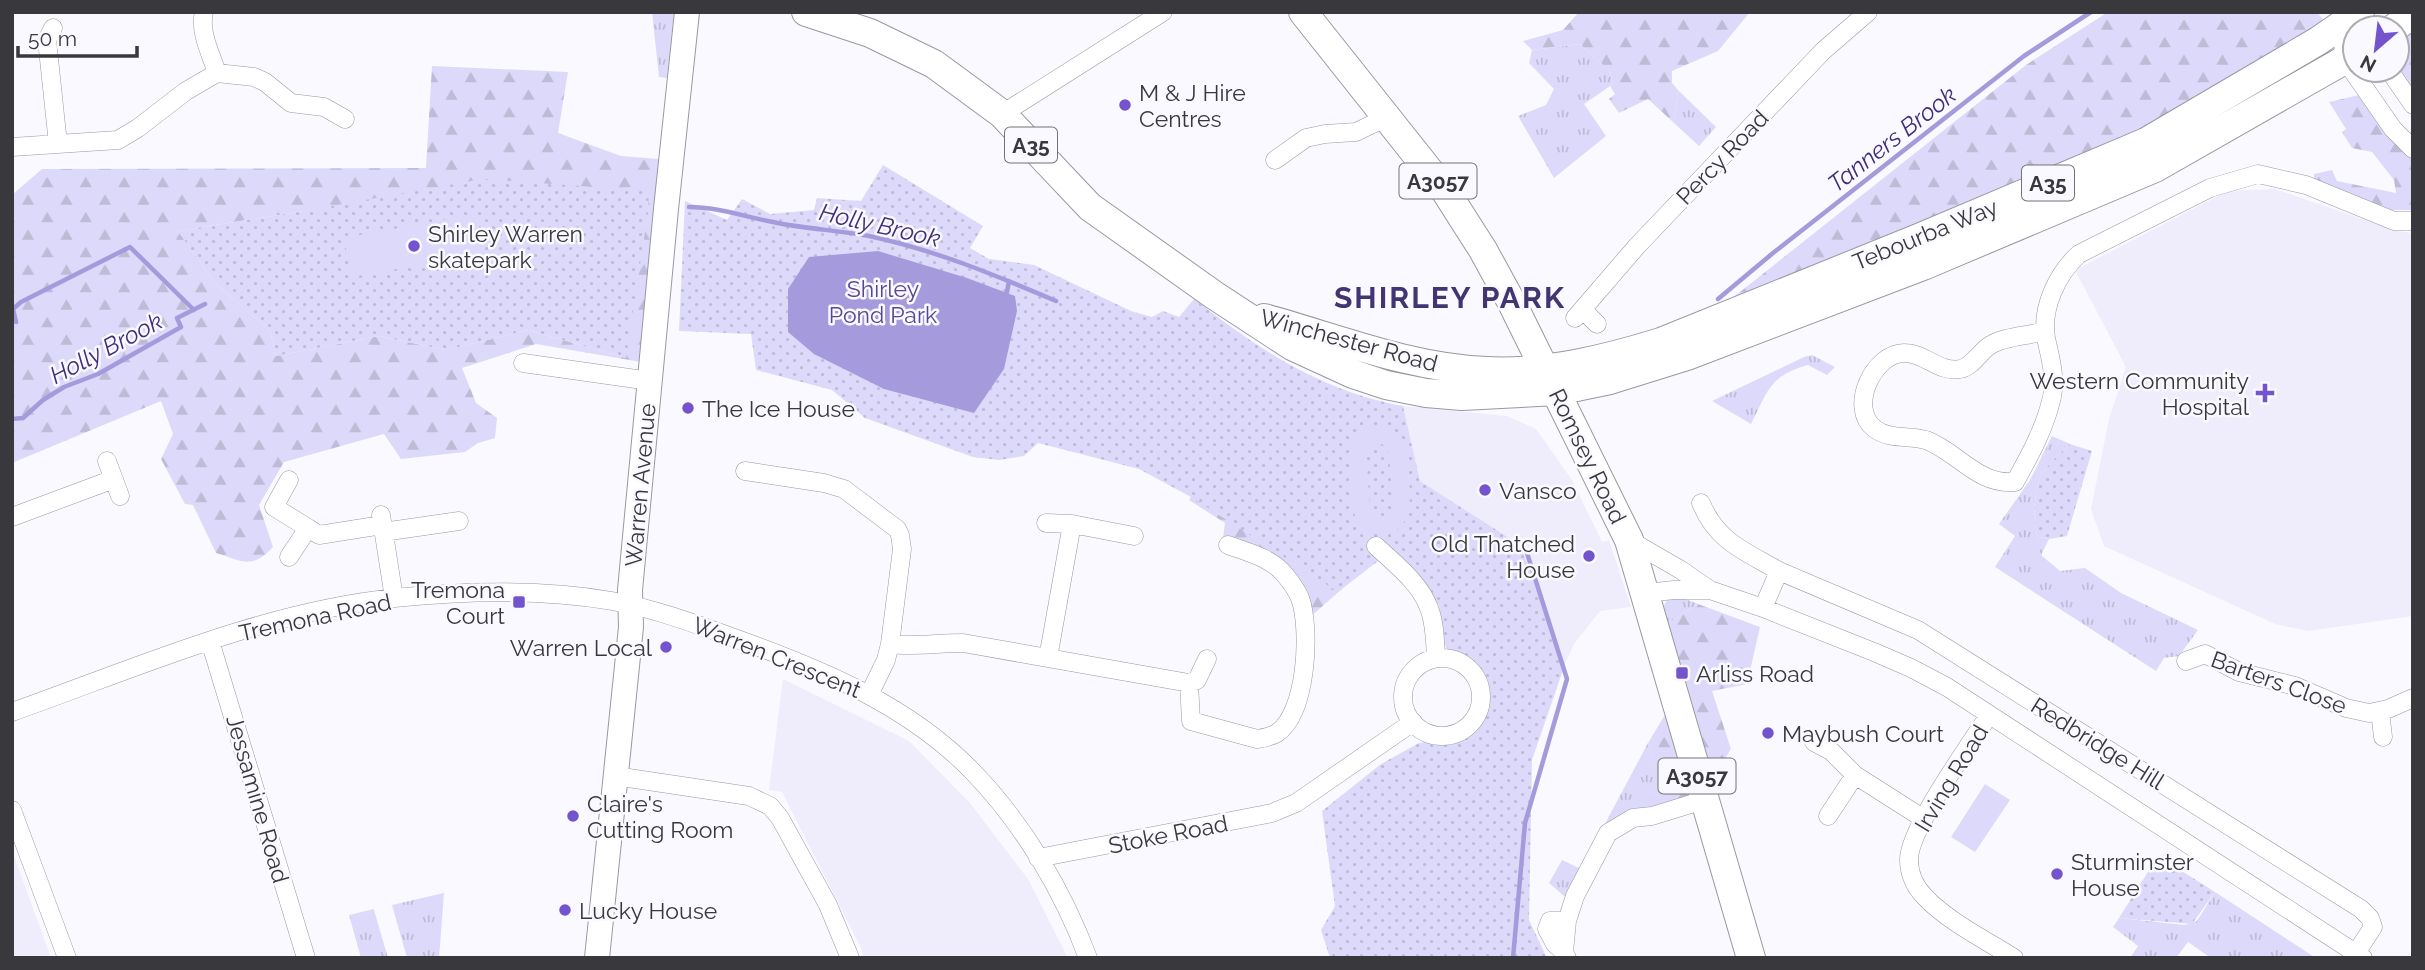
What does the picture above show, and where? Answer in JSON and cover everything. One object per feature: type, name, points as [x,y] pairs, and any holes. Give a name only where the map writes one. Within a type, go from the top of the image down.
[{"type":"main road","name":"Winchester Road","points":[[806,12],[870,33],[912,52],[1009,111],[1090,207],[1237,310],[1424,364],[1550,380]]},
{"type":"main road","name":"Romsey Road","points":[[1303,12],[1446,192],[1483,250],[1629,540],[1647,593],[1751,958]]},
{"type":"main road","name":"Tebourba Way","points":[[1550,380],[1661,342],[2146,142],[2341,42]]},
{"type":"street","points":[[204,12],[204,32],[217,73]]},
{"type":"street","name":"Warren Avenue","points":[[597,958],[631,627],[650,381],[687,12]]},
{"type":"street","points":[[1009,111],[1163,12]]},
{"type":"street","name":"Percy Road","points":[[1597,324],[1579,314],[1616,268],[1823,51],[1868,12]]},
{"type":"street","points":[[53,28],[47,40],[58,144]]},
{"type":"street","points":[[12,147],[118,140],[186,91],[217,73],[254,77],[265,82],[291,103],[324,107],[345,120]]},
{"type":"street","points":[[2372,84],[2393,129],[2413,149]]},
{"type":"street","points":[[2399,84],[2413,105]]},
{"type":"street","points":[[1275,160],[1306,138],[1356,132],[1387,117]]},
{"type":"street","points":[[2045,331],[1994,344],[1966,368],[1959,370],[1947,369],[1913,354],[1903,352],[1893,355],[1871,375],[1862,405],[1865,419],[1874,429],[1885,435],[1922,439],[1936,444],[1982,476],[2008,483],[2015,482],[2039,436],[2052,395],[2052,361],[2045,331],[2051,295],[2069,263],[2079,254],[2210,188],[2258,174],[2306,185],[2386,219],[2413,221]]},
{"type":"street","points":[[523,363],[650,381]]},
{"type":"street","points":[[107,461],[120,496]]},
{"type":"street","points":[[745,471],[824,483],[844,489],[897,529],[902,550],[890,644],[886,660],[869,695]]},
{"type":"street","points":[[12,517],[114,479]]},
{"type":"street","points":[[289,480],[274,507],[319,535],[382,523],[459,521]]},
{"type":"street","name":"Redbridge Hill","points":[[1629,540],[1710,590],[1763,608],[1912,668],[1989,715],[2360,956],[2373,927],[2370,918],[2361,909],[1918,630],[1779,571],[1724,538],[1709,522],[1701,503]]},
{"type":"street","points":[[382,523],[394,598]]},
{"type":"street","points":[[1046,523],[1072,524],[1134,536]]},
{"type":"street","points":[[1048,658],[1072,524]]},
{"type":"street","points":[[289,557],[307,528]]},
{"type":"street","points":[[1189,683],[1191,721],[1256,739],[1279,732],[1298,702],[1305,641],[1300,598],[1283,572],[1264,558],[1228,545]]},
{"type":"street","points":[[1376,546],[1413,582],[1424,597],[1430,611],[1436,657]]},
{"type":"street","points":[[1763,608],[1779,571]]},
{"type":"street","name":"Redbridge Hill","points":[[1647,593],[1710,590]]},
{"type":"street","name":"Tremona Road","points":[[12,712],[210,641],[281,620],[394,598],[547,594],[631,605]]},
{"type":"street","name":"Warren Crescent","points":[[631,605],[670,614],[787,657],[869,695],[926,732],[973,771],[1015,820],[1070,917],[1088,958]]},
{"type":"street","name":"Jessamine Road","points":[[210,641],[306,958]]},
{"type":"street","points":[[890,644],[911,647],[962,643],[1189,683],[1197,680],[1208,659]]},
{"type":"street","name":"Barters Close","points":[[2186,661],[2205,654],[2239,672],[2295,686],[2346,708],[2369,713],[2413,698]]},
{"type":"street","points":[[1436,657],[1456,660],[1467,667],[1476,678],[1481,695],[1479,708],[1467,727],[1446,736],[1422,731],[1413,723],[1403,704],[1406,681],[1413,670],[1436,657]]},
{"type":"street","points":[[2380,711],[2383,737]]},
{"type":"street","name":"Irving Road","points":[[1989,715],[1915,835],[1909,860],[1913,881],[1940,910],[2014,958]]},
{"type":"street","name":"Stoke Road","points":[[1038,858],[1256,817],[1296,803],[1413,723]]},
{"type":"street","points":[[1814,742],[1830,751],[1855,775],[1924,819]]},
{"type":"street","points":[[1828,816],[1855,775]]},
{"type":"street","points":[[615,776],[750,796],[770,806],[780,818],[828,905],[850,958]]},
{"type":"street","points":[[1565,955],[1567,922],[1575,896],[1608,833],[1633,818],[1652,816],[1704,800]]},
{"type":"street","points":[[12,810],[67,958]]},
{"type":"shaded area","name":"Western Community Hospital","points":[[2275,189],[2397,231],[2413,233],[2413,616],[2308,631],[2275,624],[2104,546],[2091,509],[2109,419],[2126,367],[2075,270],[2228,191]]},
{"type":"shaded area","points":[[878,251],[967,278],[1015,296],[1017,311],[1004,369],[974,413],[884,389],[814,354],[788,332],[788,289],[809,257]]},
{"type":"shaded area","points":[[1403,406],[1507,416],[1536,429],[1572,480],[1602,542],[1609,540],[1631,607],[1600,611],[1574,644],[1565,664],[1520,545],[1420,481]]},
{"type":"shaded area","points":[[783,679],[909,741],[970,803],[1028,879],[1068,958],[863,958],[862,950],[782,792],[769,790]]},
{"type":"shaded area","points":[[12,850],[51,958],[12,958]]},
{"type":"green space","points":[[652,12],[674,12],[667,78],[659,77]]},
{"type":"green space","points":[[1579,12],[1750,12],[1718,51],[1672,71],[1672,83],[1678,90],[1674,123],[1648,99],[1619,113],[1609,99],[1615,94],[1610,86],[1613,84],[1610,71],[1580,44],[1532,50],[1523,41],[1563,30]]},
{"type":"green space","points":[[2108,12],[2317,12],[2324,21],[2142,134],[1716,311],[2026,65]]},
{"type":"green space","points":[[2413,27],[2413,91],[2408,84],[2411,84]]},
{"type":"green space","points":[[1580,44],[1610,71],[1613,84],[1584,104],[1606,136],[1554,178],[1518,116],[1546,105],[1554,89],[1529,63],[1532,50]]},
{"type":"green space","points":[[432,66],[568,72],[558,133],[621,156],[659,159],[647,363],[536,344],[462,368],[476,403],[497,418],[495,438],[478,443],[465,452],[401,459],[384,434],[284,462],[259,505],[273,547],[253,561],[240,561],[216,553],[193,505],[185,504],[161,459],[173,434],[161,401],[12,463],[12,195],[42,169],[426,168]],"holes":[[[304,211],[626,358],[528,330],[446,350],[379,336],[276,356],[270,331],[214,282],[178,231]]]},
{"type":"green space","points":[[1678,90],[1716,127],[1699,146],[1674,123]]},
{"type":"green space","points":[[2359,95],[2400,149],[2413,160],[2412,210],[2389,210],[2314,180],[2314,174],[2332,170],[2337,181],[2396,193],[2394,180],[2372,152],[2352,148],[2342,132],[2346,129],[2329,102]]},
{"type":"green space","name":"Shirley Pond Park","points":[[883,165],[983,226],[970,248],[989,259],[1034,265],[1131,311],[1152,317],[1163,311],[1179,317],[1194,299],[1267,351],[1317,379],[1344,390],[1403,406],[1420,481],[1520,545],[1565,664],[1532,760],[1529,920],[1547,958],[1330,958],[1321,930],[1335,906],[1322,811],[1381,764],[1419,743],[1456,738],[1476,726],[1483,711],[1486,694],[1479,676],[1470,664],[1448,650],[1444,643],[1439,606],[1419,578],[1391,551],[1338,592],[1191,497],[1139,469],[1038,443],[1024,456],[999,460],[973,457],[865,418],[832,390],[756,370],[751,334],[679,331],[685,201],[727,220],[742,199],[770,214],[814,210],[817,198],[861,201]]},
{"type":"green space","points":[[482,179],[649,191],[626,358],[528,330],[446,350],[379,336],[276,356],[270,331],[214,282],[178,231],[304,211]]},
{"type":"green space","name":"Shirley Warren skatepark","points":[[477,214],[484,254],[351,277],[344,238]]},
{"type":"green space","points":[[1812,355],[1835,367],[1827,375],[1808,365],[1785,374],[1771,386],[1751,424],[1712,401],[1804,357]]},
{"type":"green space","points":[[1376,426],[1387,428],[1399,436],[1406,450],[1410,489],[1408,512],[1404,522],[1398,529],[1381,534],[1364,527],[1353,510],[1349,453],[1358,435]],"holes":[[[1380,443],[1389,453],[1393,505],[1389,514],[1380,517],[1372,513],[1370,507],[1366,454],[1371,445]]]},
{"type":"green space","points":[[2052,436],[2070,444],[2046,468],[2040,478],[2035,504],[2036,531],[2038,537],[2049,539],[2041,555],[2060,571],[2085,568],[2121,593],[2198,630],[2179,656],[2164,658],[2156,671],[1995,567],[2015,536],[1999,524],[2030,480]]},
{"type":"green space","points":[[2070,444],[2092,451],[2067,536],[2049,539],[2038,537],[2035,504],[2040,478]]},
{"type":"green space","points":[[1191,497],[1243,513],[1343,588],[1308,619],[1265,554],[1223,538],[1225,523],[1189,500]]},
{"type":"green space","points":[[1678,596],[1698,604],[1667,624],[1663,607],[1669,597]]},
{"type":"green space","points":[[1698,604],[1760,627],[1747,684],[1712,691],[1731,749],[1713,778],[1667,624]]},
{"type":"green space","points":[[1666,713],[1690,804],[1652,816],[1647,803],[1661,788],[1648,743]]},
{"type":"green space","points":[[1648,743],[1662,788],[1652,816],[1608,833],[1572,903],[1549,883],[1562,860],[1581,869]]},
{"type":"green space","points":[[1985,784],[2010,800],[1975,852],[1951,837]]},
{"type":"green space","points":[[2158,856],[2215,892],[2192,924],[2119,918]]},
{"type":"green space","points":[[2215,892],[2316,958],[2211,958],[2188,942],[2176,958],[2130,958],[2138,946],[2113,927],[2119,918],[2185,925],[2197,921]]},
{"type":"green space","points":[[444,893],[439,958],[407,958],[392,905]]},
{"type":"green space","points":[[374,909],[388,958],[361,958],[349,915]]},
{"type":"waterway","name":"Tanners Brook","points":[[1718,299],[2024,56],[2091,12]]},
{"type":"waterway","name":"Holly Brook","points":[[689,207],[721,210],[785,224],[857,234],[917,248],[1056,301]]},
{"type":"waterway","points":[[16,322],[13,309],[21,302],[130,247],[194,310]]},
{"type":"waterway","points":[[1007,292],[1009,281]]},
{"type":"waterway","name":"Holly Brook","points":[[12,419],[23,418],[43,400],[64,387],[98,374],[181,327],[177,318],[205,304]]},
{"type":"waterway","name":"Tanners Brook","points":[[1513,958],[1525,823],[1567,679],[1527,553]]},
{"type":"place","name":"M & J Hire Centres","points":[[1125,105]]},
{"type":"place","name":"Shirley Warren skatepark","points":[[414,246]]},
{"type":"place","name":"Western Community Hospital","points":[[2265,393]]},
{"type":"place","name":"The Ice House","points":[[688,408]]},
{"type":"place","name":"Vansco","points":[[1485,490]]},
{"type":"place","name":"Old Thatched House","points":[[1589,556]]},
{"type":"place","name":"Tremona Court","points":[[519,602]]},
{"type":"place","name":"Warren Local","points":[[666,647]]},
{"type":"place","name":"Arliss Road","points":[[1682,673]]},
{"type":"place","name":"Maybush Court","points":[[1768,733]]},
{"type":"place","name":"Claire's Cutting Room","points":[[573,816]]},
{"type":"place","name":"Sturminster House","points":[[2057,874]]},
{"type":"place","name":"Lucky House","points":[[565,910]]},
{"type":"district","name":"SHIRLEY PARK","points":[[1450,297]]}]
